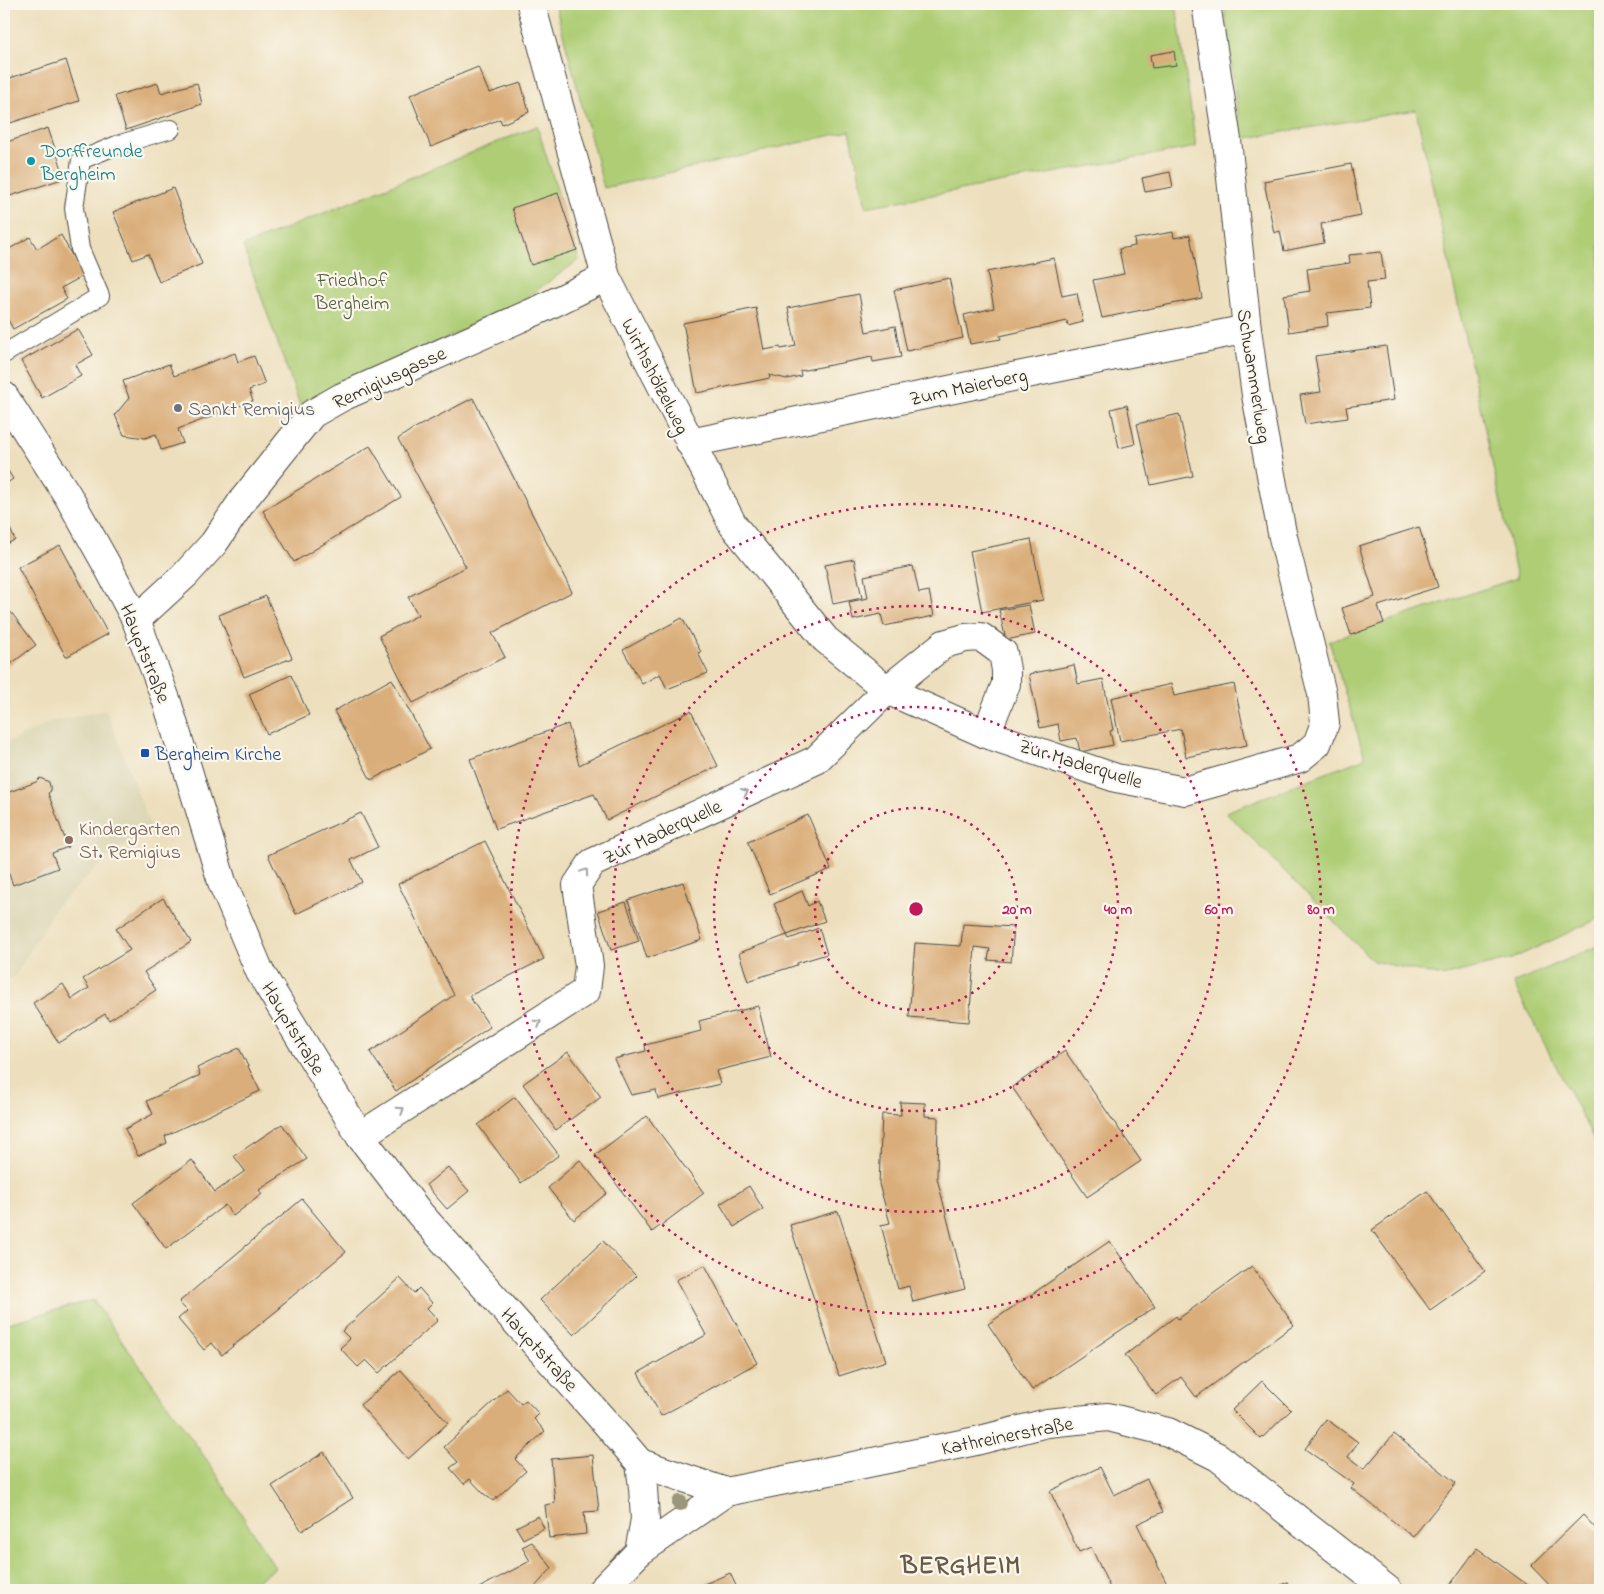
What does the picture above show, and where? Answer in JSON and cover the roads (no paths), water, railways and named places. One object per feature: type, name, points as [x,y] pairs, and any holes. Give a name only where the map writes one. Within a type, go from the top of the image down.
[{"type":"street","name":"Wirthshölzelweg","points":[[531,4],[606,277],[690,443],[733,525],[825,639],[887,690]]},
{"type":"street","name":"Schwammerlweg","points":[[1206,4],[1227,140],[1256,395],[1282,533],[1322,694],[1325,724],[1317,744]]},
{"type":"street","name":"Remigiusgasse","points":[[136,620],[185,575],[214,543],[243,500],[312,414],[342,397],[543,308],[606,277]]},
{"type":"street","name":"Zum Maierberg","points":[[690,443],[1247,329]]},
{"type":"street","name":"Hauptstraße","points":[[4,396],[68,496],[136,620],[167,702],[222,882],[260,972],[360,1136],[420,1214],[640,1463]]},
{"type":"street","name":"Zur Maderquelle","points":[[360,1136],[586,991],[589,966],[577,885],[592,863],[816,760],[887,690],[944,644],[965,638],[981,637],[1003,653],[1006,684],[986,734]]},
{"type":"street","name":"Zur Maderquelle","points":[[887,690],[986,734],[1116,778],[1185,791],[1300,758],[1317,744]]},
{"type":"street","name":"Kathreinerstraße","points":[[639,1552],[726,1492],[976,1441],[1047,1423],[1108,1417],[1168,1432],[1218,1457],[1388,1590]]},
{"type":"street","points":[[602,1590],[639,1552],[645,1519],[640,1463],[726,1492]]},
{"type":"lane","points":[[4,354],[100,296],[80,249],[74,208],[81,160],[117,145],[172,129]]},
{"type":"place","name":"Dorffreunde Bergheim","points":[[31,161]]},
{"type":"place","name":"Sankt Remigius","points":[[178,408]]},
{"type":"place","name":"Bergheim Kirche","points":[[145,753]]},
{"type":"place","name":"Kindergarten St. Remigius","points":[[69,840]]},
{"type":"district","name":"BERGHEIM","points":[[961,1564]]},
{"type":"park label","name":"Friedhof Bergheim","points":[[352,290]]}]
